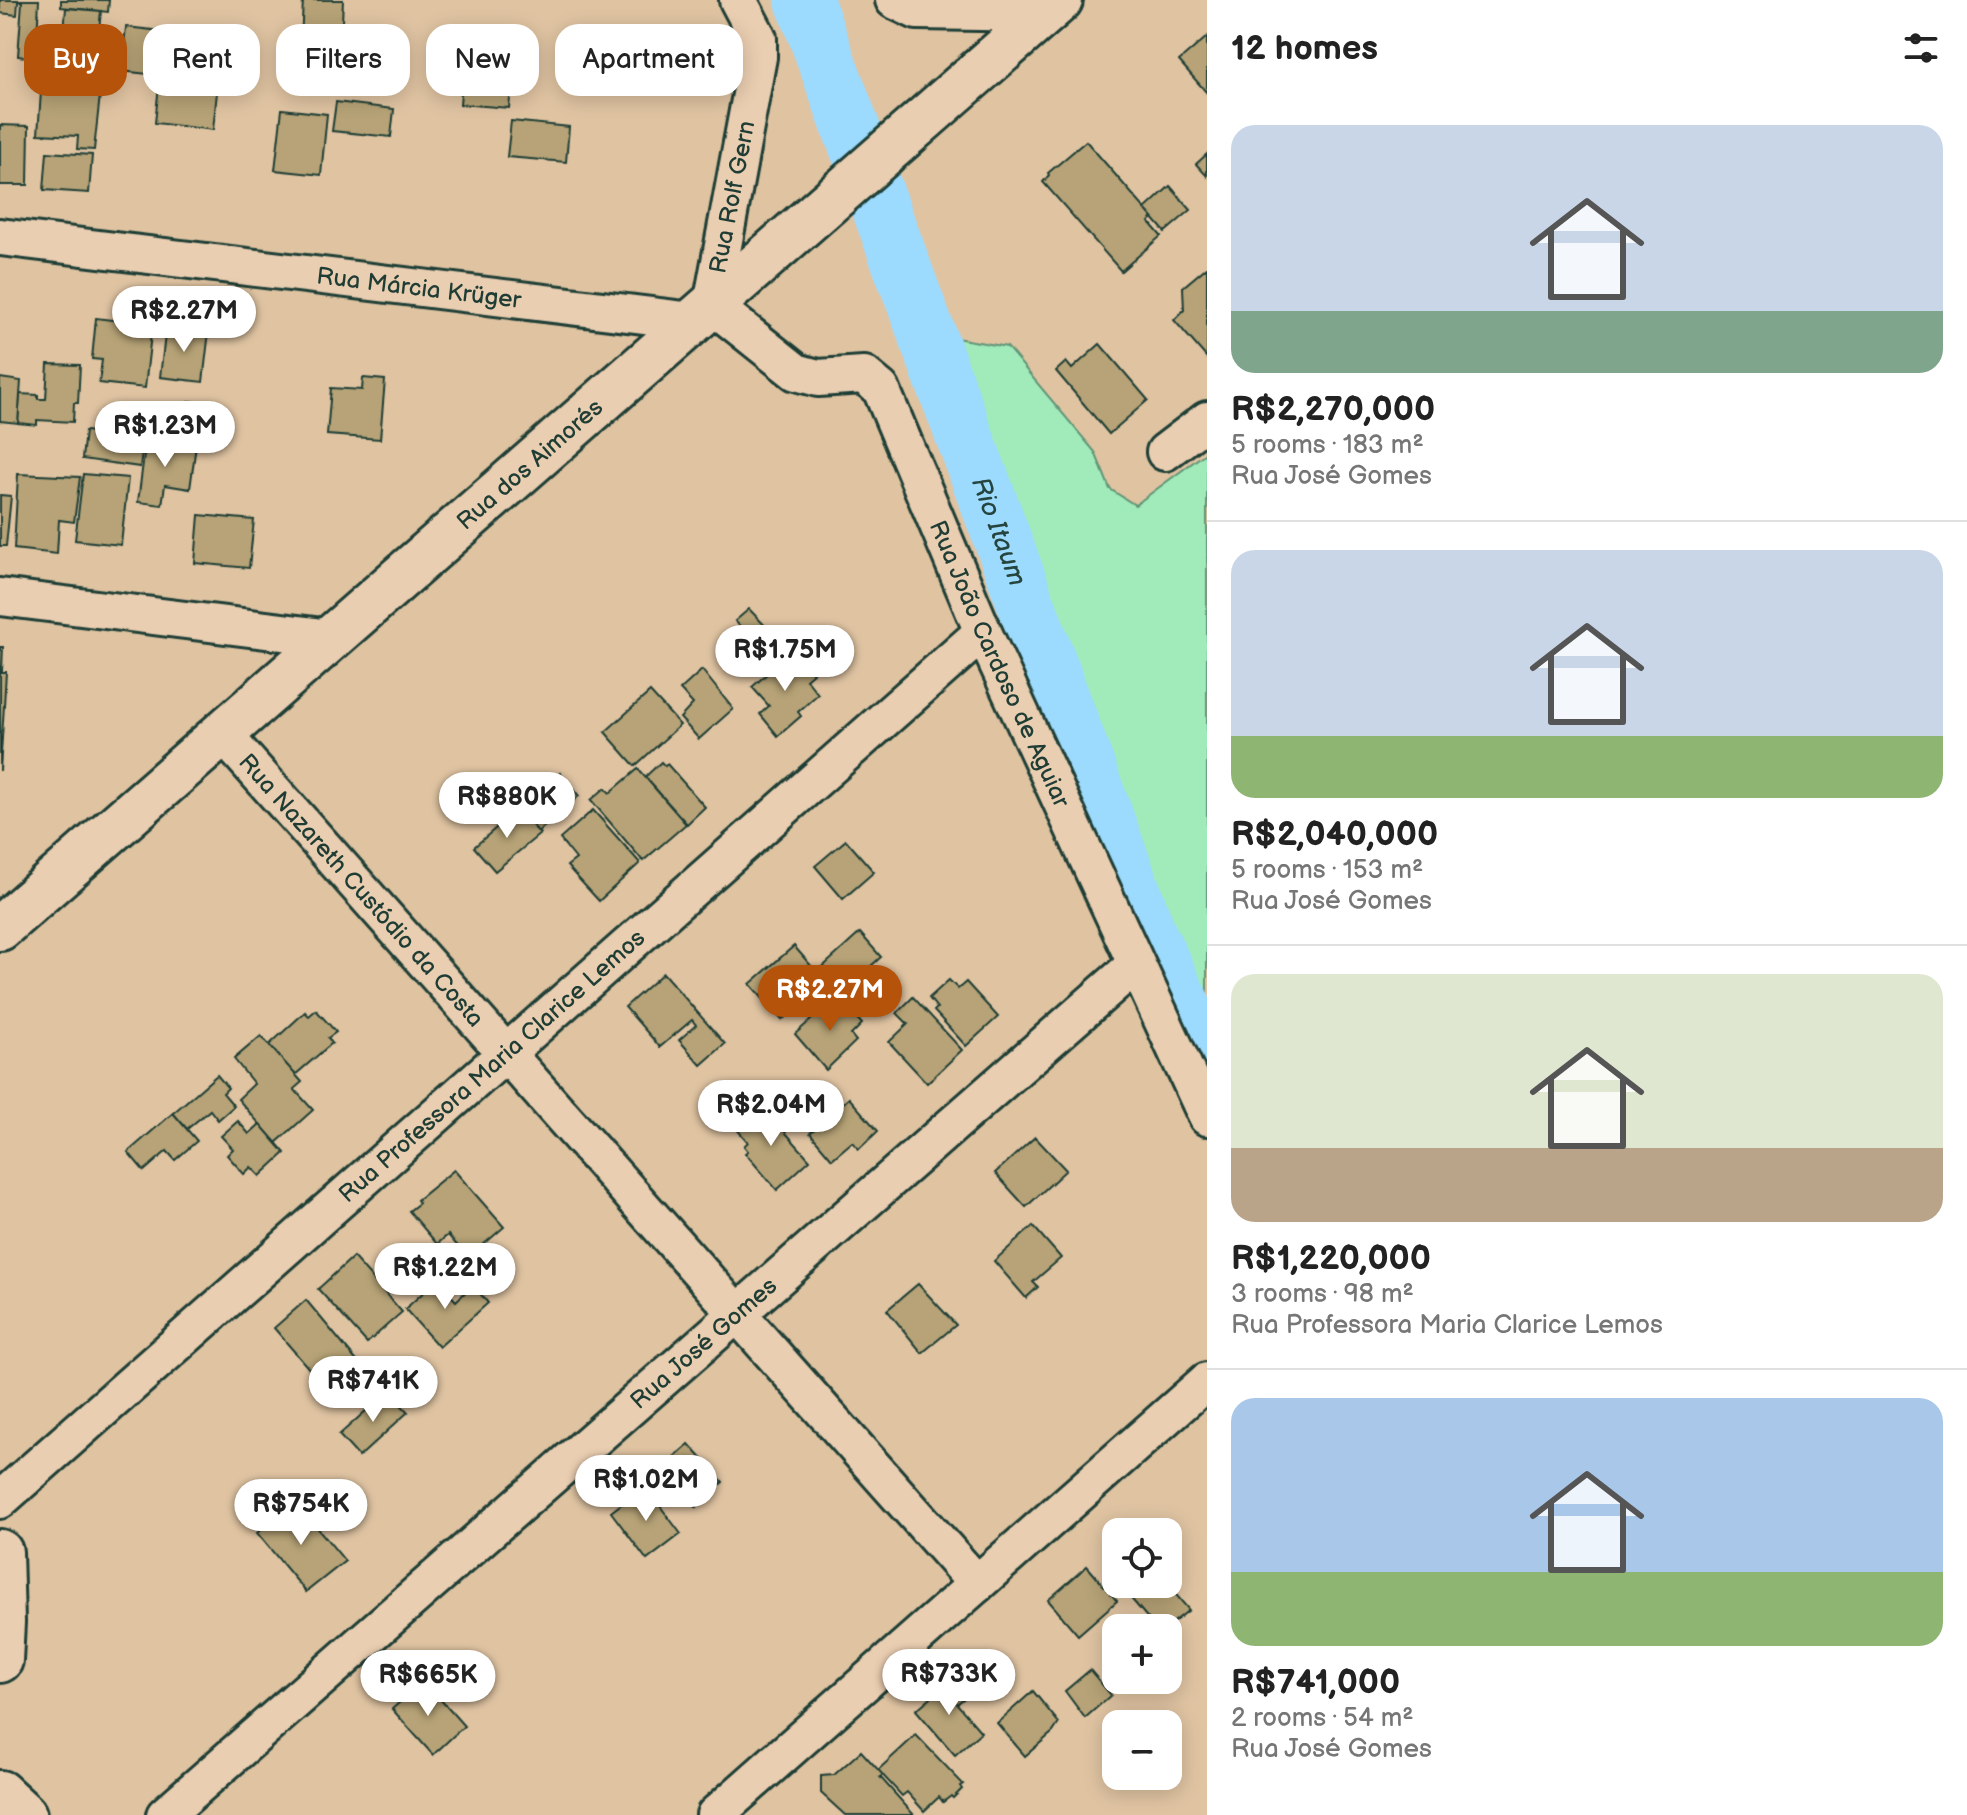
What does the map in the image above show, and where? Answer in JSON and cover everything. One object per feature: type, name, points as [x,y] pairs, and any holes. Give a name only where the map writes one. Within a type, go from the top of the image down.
[{"type":"street","name":"Rua Rolf Gern","points":[[702,313],[758,57],[758,38],[738,0]]},
{"type":"street","points":[[894,0],[917,11],[1052,7]]},
{"type":"street","name":"Rua dos Aimorés","points":[[0,928],[1052,7]]},
{"type":"street","name":"Rua Márcia Krüger","points":[[0,237],[702,313]]},
{"type":"street","name":"Rua João Cardoso de Aguiar","points":[[702,313],[796,372],[818,378],[864,375],[881,389],[983,632],[1207,1117]]},
{"type":"street","points":[[1165,452],[1207,420]]},
{"type":"street","points":[[0,597],[331,638]]},
{"type":"street","name":"Rua Professora Maria Clarice Lemos","points":[[0,1500],[983,632]]},
{"type":"street","name":"Rua Nazareth Custódio da Costa","points":[[222,733],[977,1584]]},
{"type":"street","name":"Rua José Gomes","points":[[165,1815],[1135,965]]},
{"type":"street","points":[[715,1815],[1207,1381]]},
{"type":"street","points":[[0,1552],[0,1660]]},
{"type":"street","points":[[0,1793],[24,1815]]},
{"type":"green space","points":[[950,337],[1007,347],[1095,452],[1110,489],[1135,505],[1207,452],[1207,1024],[1097,770],[1027,562],[976,428],[984,415]]},
{"type":"building","points":[[0,0],[39,0],[38,24],[24,24],[24,57],[18,56],[22,2],[18,1],[17,15],[0,13]]},
{"type":"building","points":[[61,0],[109,0],[108,12],[61,7]]},
{"type":"building","points":[[303,0],[343,0],[342,24],[302,24]]},
{"type":"building","points":[[66,8],[101,11],[100,24],[65,24]]},
{"type":"building","points":[[127,27],[143,29],[143,73],[127,72]]},
{"type":"building","points":[[1207,37],[1207,93],[1179,61]]},
{"type":"building","points":[[41,96],[100,96],[94,150],[77,149],[78,136],[38,134]]},
{"type":"building","points":[[158,96],[217,96],[213,130],[155,123]]},
{"type":"building","points":[[461,96],[510,96],[509,108],[460,104]]},
{"type":"building","points":[[336,102],[394,109],[391,137],[332,131]]},
{"type":"building","points":[[282,109],[327,114],[321,175],[275,170]]},
{"type":"building","points":[[511,121],[569,127],[566,162],[507,157]]},
{"type":"building","points":[[0,125],[29,126],[28,185],[0,185]]},
{"type":"building","points":[[1086,141],[1153,218],[1149,222],[1161,236],[1121,271],[1043,182],[1048,173]]},
{"type":"building","points":[[47,152],[92,155],[89,193],[44,190]]},
{"type":"building","points":[[1207,154],[1207,176],[1196,164]]},
{"type":"building","points":[[1170,186],[1191,210],[1165,232],[1145,209]]},
{"type":"building","points":[[1207,267],[1207,358],[1174,320],[1184,310],[1183,287]]},
{"type":"building","points":[[96,318],[152,325],[145,388],[99,383],[102,360],[92,359]]},
{"type":"building","points":[[166,326],[209,331],[203,382],[160,377]]},
{"type":"building","points":[[1100,344],[1148,400],[1109,434],[1056,371],[1066,362],[1072,369]]},
{"type":"building","points":[[48,364],[80,365],[78,403],[74,403],[73,422],[37,420],[37,425],[18,423],[20,394],[38,395],[38,399],[46,399]]},
{"type":"building","points":[[0,378],[21,381],[18,423],[0,421]]},
{"type":"building","points":[[363,378],[385,380],[380,439],[327,435],[331,388],[362,390]]},
{"type":"building","points":[[189,401],[205,403],[202,442],[143,437],[145,408],[188,413]]},
{"type":"building","points":[[85,431],[144,437],[140,467],[82,459]]},
{"type":"building","points":[[146,439],[196,445],[190,489],[165,485],[162,505],[138,502]]},
{"type":"building","points":[[18,474],[80,477],[74,522],[59,520],[57,554],[14,549]]},
{"type":"building","points":[[83,474],[128,478],[121,545],[75,540]]},
{"type":"building","points":[[0,495],[11,496],[6,546],[0,546]]},
{"type":"building","points":[[199,515],[254,520],[249,568],[195,563]]},
{"type":"building","points":[[749,609],[772,633],[759,646],[735,621]]},
{"type":"building","points":[[0,647],[3,647],[2,672],[6,672],[0,771]]},
{"type":"building","points":[[793,651],[813,673],[806,679],[818,694],[798,712],[801,716],[778,736],[760,714],[769,706],[752,687]]},
{"type":"building","points":[[702,670],[733,709],[699,739],[680,718],[693,704],[680,690]]},
{"type":"building","points":[[650,692],[680,725],[635,766],[605,732]]},
{"type":"building","points":[[661,762],[665,766],[667,764],[705,807],[687,824],[645,777]]},
{"type":"building","points":[[638,769],[686,824],[643,861],[591,800],[605,788],[610,793]]},
{"type":"building","points":[[560,773],[579,796],[538,832],[518,809]]},
{"type":"building","points":[[518,809],[540,834],[495,871],[474,847]]},
{"type":"building","points":[[593,810],[640,863],[599,901],[567,866],[576,859],[560,839]]},
{"type":"building","points":[[846,840],[874,872],[843,899],[815,866]]},
{"type":"building","points":[[860,933],[881,957],[838,996],[817,972]]},
{"type":"building","points":[[794,946],[825,982],[782,1020],[750,984]]},
{"type":"building","points":[[663,973],[725,1044],[701,1065],[679,1040],[696,1025],[692,1020],[660,1047],[625,1007]]},
{"type":"building","points":[[863,973],[881,993],[856,1016],[838,996]]},
{"type":"building","points":[[949,980],[958,989],[966,982],[998,1017],[966,1046],[934,1011],[937,1008],[929,998]]},
{"type":"building","points":[[828,985],[838,996],[811,1019],[801,1008]]},
{"type":"building","points":[[838,996],[862,1024],[851,1035],[856,1041],[826,1070],[795,1034]]},
{"type":"building","points":[[913,997],[962,1050],[927,1083],[889,1042],[908,1024],[897,1013]]},
{"type":"building","points":[[316,1010],[336,1032],[328,1038],[332,1043],[295,1075],[269,1045],[305,1012],[309,1016]]},
{"type":"building","points":[[261,1036],[302,1082],[294,1089],[313,1110],[276,1143],[238,1099],[254,1084],[234,1059]]},
{"type":"building","points":[[217,1075],[228,1088],[223,1093],[234,1106],[218,1120],[210,1110],[187,1129],[173,1113]]},
{"type":"building","points":[[849,1098],[878,1131],[859,1149],[852,1142],[832,1159],[810,1133]]},
{"type":"building","points":[[761,1105],[810,1160],[777,1190],[745,1153],[748,1151],[744,1146],[748,1142],[735,1127]]},
{"type":"building","points":[[173,1113],[197,1141],[175,1160],[167,1151],[144,1171],[128,1152]]},
{"type":"building","points":[[238,1121],[249,1134],[260,1124],[285,1153],[260,1176],[251,1167],[244,1174],[227,1155],[233,1149],[221,1136]]},
{"type":"building","points":[[1035,1137],[1066,1170],[1026,1207],[995,1173]]},
{"type":"building","points":[[454,1170],[504,1227],[468,1258],[448,1235],[437,1244],[409,1211],[419,1203],[417,1200]]},
{"type":"building","points":[[1033,1226],[1061,1258],[1033,1282],[1038,1287],[1026,1298],[994,1261]]},
{"type":"building","points":[[353,1257],[402,1312],[367,1343],[318,1289]]},
{"type":"building","points":[[437,1280],[456,1301],[473,1285],[488,1303],[439,1347],[405,1309]]},
{"type":"building","points":[[918,1284],[956,1325],[922,1353],[887,1310]]},
{"type":"building","points":[[306,1300],[360,1365],[329,1392],[274,1328]]},
{"type":"building","points":[[388,1391],[408,1412],[359,1457],[339,1435]]},
{"type":"building","points":[[689,1444],[723,1482],[696,1507],[661,1468]]},
{"type":"building","points":[[645,1486],[681,1534],[647,1560],[611,1512]]},
{"type":"building","points":[[296,1502],[345,1561],[306,1592],[257,1533]]},
{"type":"building","points":[[1087,1566],[1102,1584],[1102,1598],[1114,1598],[1117,1601],[1078,1635],[1048,1600]]},
{"type":"building","points":[[1131,1598],[1179,1598],[1189,1610],[1182,1615],[1144,1614]]},
{"type":"building","points":[[1090,1670],[1102,1684],[1102,1694],[1111,1695],[1085,1718],[1065,1691]]},
{"type":"building","points":[[953,1678],[968,1695],[957,1704],[981,1732],[955,1755],[916,1710]]},
{"type":"building","points":[[424,1681],[464,1726],[433,1755],[392,1709]]},
{"type":"building","points":[[1033,1691],[1059,1723],[1025,1756],[997,1723]]},
{"type":"building","points":[[916,1735],[963,1784],[953,1798],[951,1796],[943,1802],[939,1797],[924,1811],[907,1792],[902,1796],[878,1770]]},
{"type":"building","points":[[861,1751],[914,1815],[845,1815],[821,1793],[821,1776],[834,1775]]},
{"type":"waterway","name":"Rio Itaum","points":[[804,0],[1148,935],[1207,1058]]}]
